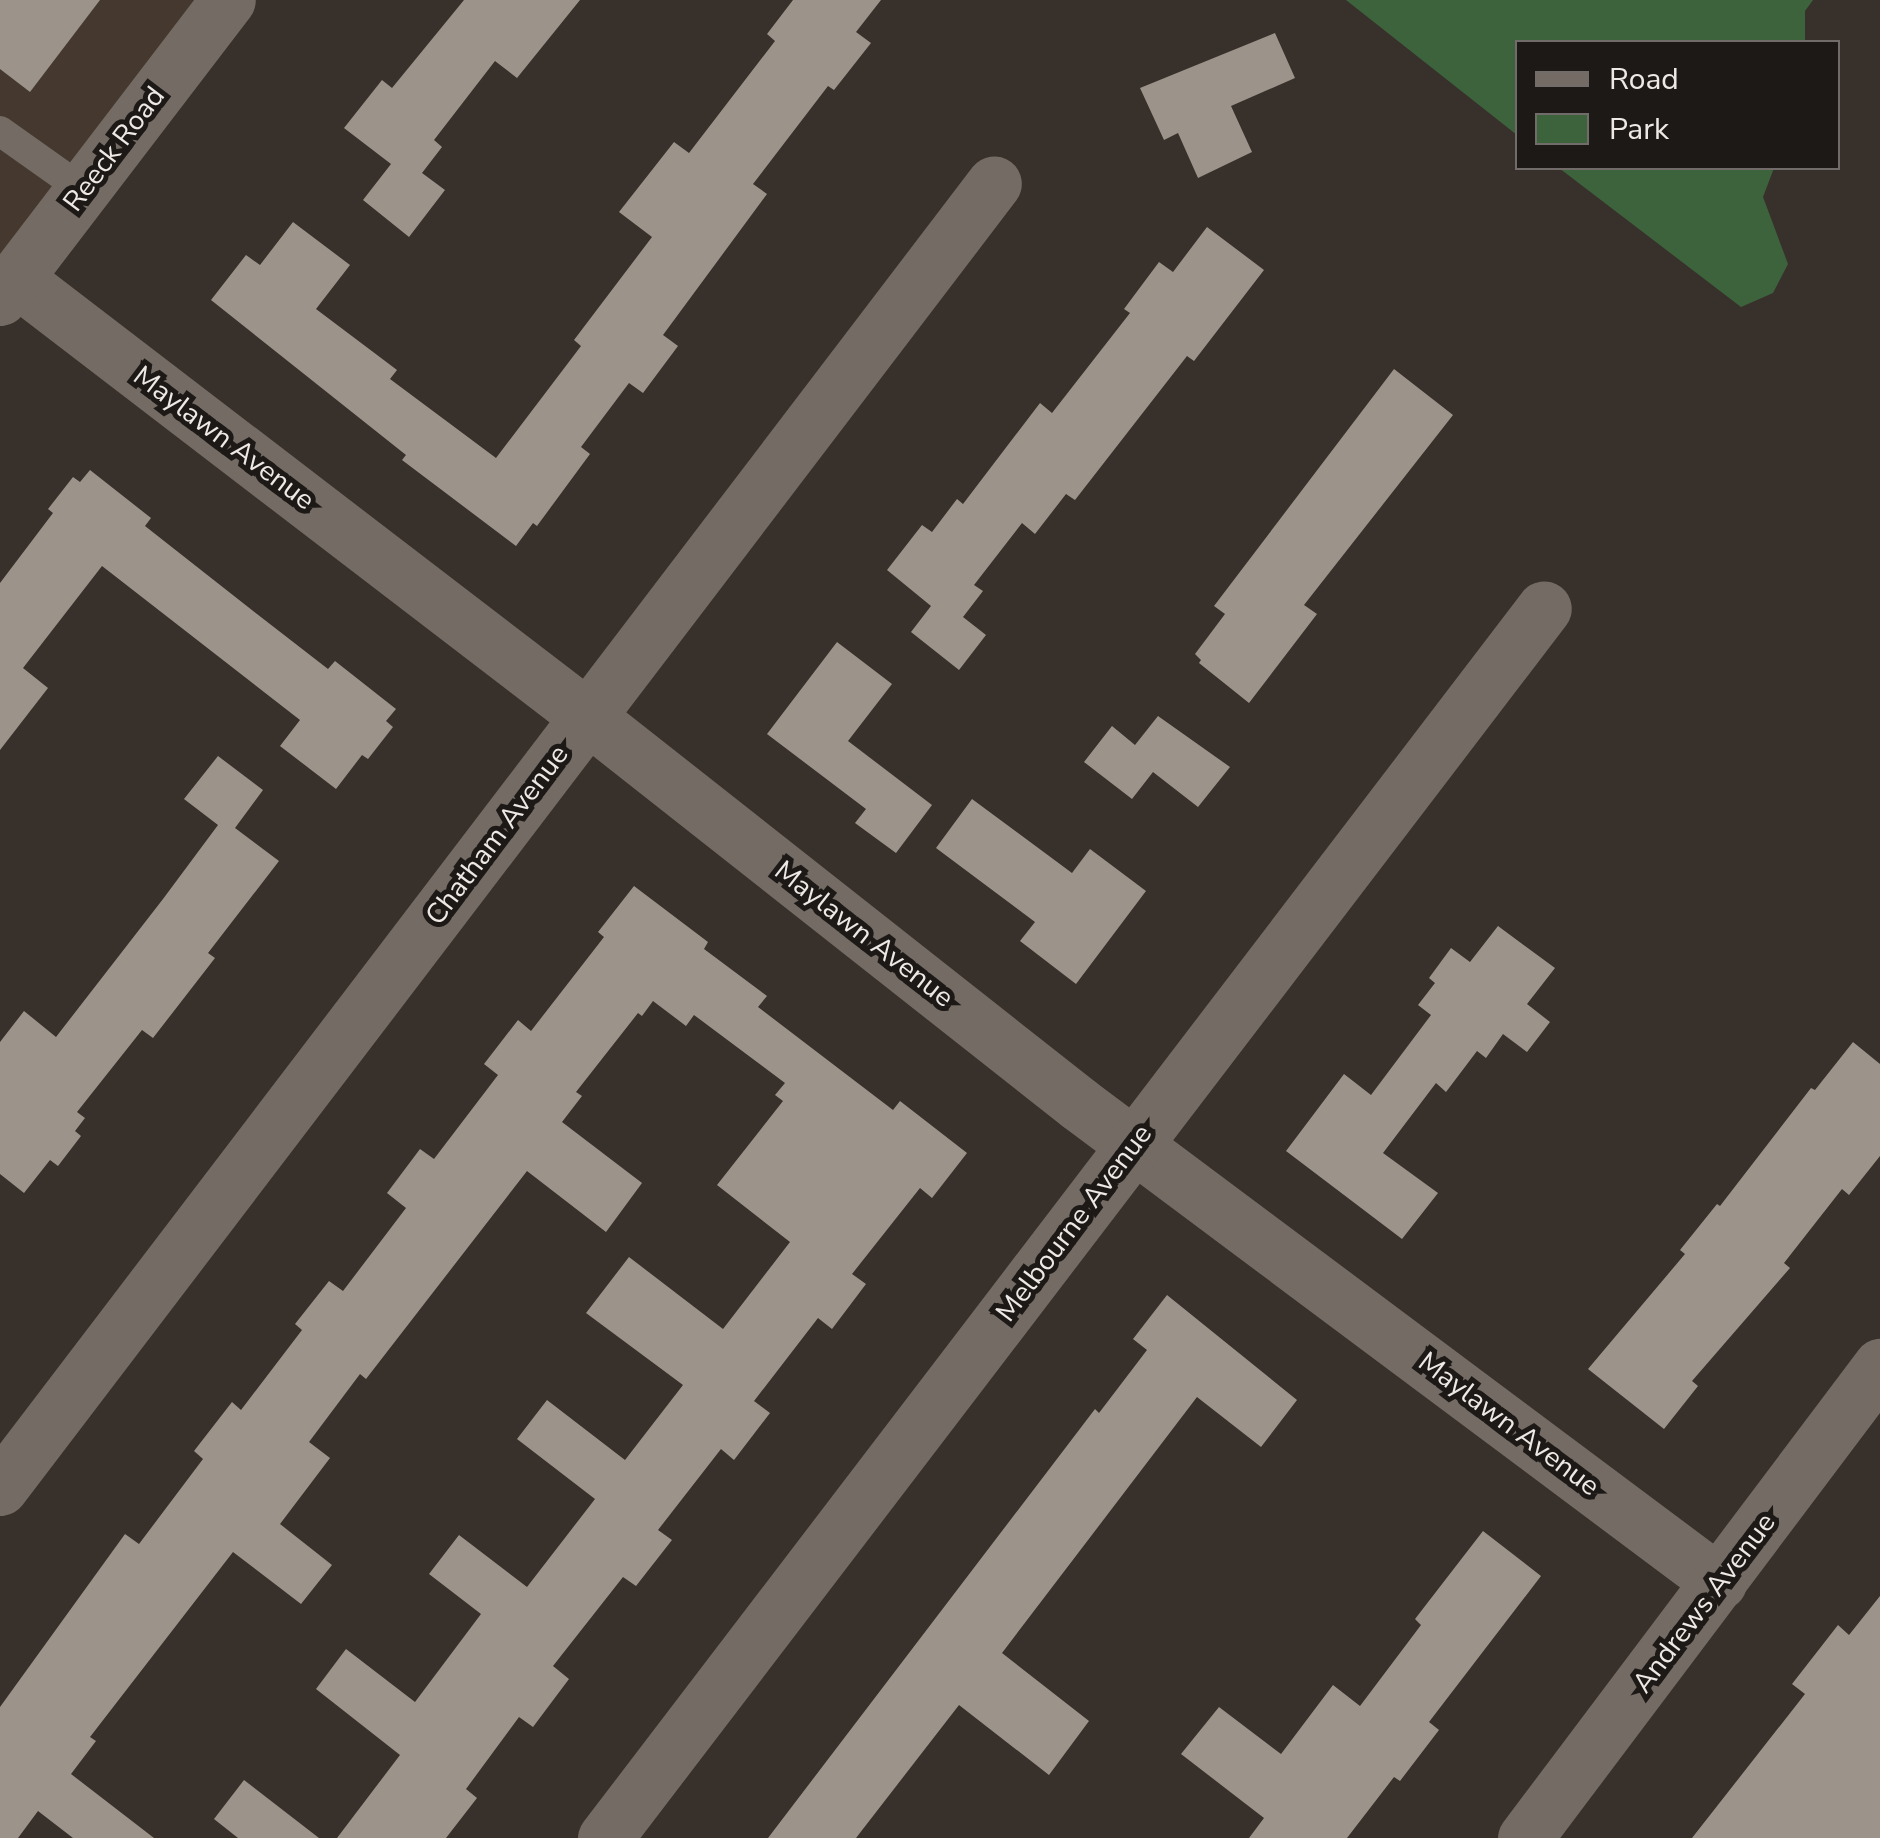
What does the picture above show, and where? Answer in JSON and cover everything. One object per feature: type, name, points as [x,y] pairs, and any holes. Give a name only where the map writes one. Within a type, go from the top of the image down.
[{"type":"street","name":"Reeck Road","points":[[8,288],[228,0]]},
{"type":"street","name":"Chatham Avenue","points":[[0,1488],[994,183]]},
{"type":"street","name":"Maylawn Avenue","points":[[8,288],[588,717],[1134,1144],[1719,1582]]},
{"type":"street","name":"Melbourne Avenue","points":[[605,1838],[1544,608]]},
{"type":"street","name":"Andrews Avenue","points":[[1526,1838],[1880,1366]]},
{"type":"lane","points":[[0,131],[82,190]]},
{"type":"shaded area","points":[[0,0],[228,0],[0,298]]},
{"type":"green space","points":[[1346,0],[1813,0],[1805,11],[1805,40],[1515,40],[1515,133]]},
{"type":"green space","points":[[1562,170],[1773,170],[1763,197],[1788,264],[1773,293],[1741,307]]},
{"type":"building","points":[[0,0],[100,0],[30,92],[0,69]]},
{"type":"building","points":[[464,0],[580,0],[517,78],[495,61],[434,140],[442,147],[422,173],[445,190],[409,237],[363,200],[391,164],[344,128],[382,80],[392,88]]},
{"type":"building","points":[[793,0],[881,0],[856,32],[871,43],[834,90],[828,86],[753,184],[767,194],[663,335],[678,346],[643,393],[629,383],[581,447],[590,454],[537,526],[533,523],[516,546],[402,460],[406,455],[211,300],[246,255],[260,265],[293,222],[350,265],[316,309],[397,370],[390,379],[496,458],[581,346],[574,340],[652,237],[619,212],[674,142],[689,153],[775,41],[767,34]]},
{"type":"building","points":[[1275,33],[1295,78],[1231,106],[1252,152],[1198,178],[1178,133],[1164,140],[1140,88]]},
{"type":"building","points":[[1207,227],[1264,270],[1194,361],[1187,356],[1075,500],[1066,494],[1035,534],[1022,523],[974,585],[983,591],[963,617],[986,635],[959,670],[911,632],[931,606],[887,570],[922,525],[932,532],[957,499],[963,504],[1040,403],[1052,413],[1130,313],[1124,309],[1159,262],[1173,272]]},
{"type":"building","points":[[1394,369],[1453,415],[1304,605],[1317,614],[1249,703],[1199,663],[1201,660],[1195,654],[1225,614],[1214,606]]},
{"type":"building","points":[[90,470],[151,518],[145,526],[257,614],[328,669],[335,661],[396,709],[386,721],[393,727],[368,759],[362,755],[336,789],[280,746],[300,720],[102,566],[23,668],[48,688],[0,750],[0,583],[53,513],[48,509],[73,477],[80,482]]},
{"type":"building","points":[[837,642],[892,684],[848,741],[932,805],[896,853],[855,823],[866,809],[767,734]]},
{"type":"building","points":[[1158,716],[1230,767],[1198,807],[1153,772],[1132,799],[1084,762],[1112,726],[1135,745]]},
{"type":"building","points":[[218,756],[263,790],[235,828],[279,861],[208,953],[215,958],[153,1038],[142,1030],[77,1112],[85,1118],[75,1131],[81,1136],[58,1166],[50,1160],[24,1193],[0,1174],[0,1042],[24,1011],[56,1037],[163,899],[218,825],[184,799]]},
{"type":"building","points":[[972,799],[1072,873],[1090,849],[1146,891],[1076,984],[1020,941],[1035,922],[936,848]]},
{"type":"building","points":[[634,886],[708,942],[704,949],[767,996],[758,1007],[893,1110],[900,1101],[967,1153],[932,1198],[920,1188],[852,1274],[866,1284],[832,1329],[818,1318],[754,1401],[770,1413],[734,1460],[721,1449],[658,1530],[672,1540],[636,1586],[623,1577],[553,1666],[569,1679],[533,1727],[519,1717],[466,1789],[477,1798],[446,1838],[337,1838],[400,1755],[316,1689],[346,1649],[415,1702],[481,1614],[429,1574],[459,1535],[527,1587],[595,1499],[517,1439],[547,1400],[625,1460],[683,1385],[586,1313],[629,1257],[723,1329],[790,1242],[717,1185],[783,1101],[775,1095],[785,1083],[694,1015],[686,1026],[653,1001],[642,1016],[638,1013],[576,1092],[582,1096],[562,1122],[642,1183],[606,1232],[527,1171],[366,1379],[360,1374],[309,1442],[330,1458],[280,1524],[332,1565],[301,1604],[233,1552],[90,1737],[96,1741],[71,1774],[154,1838],[73,1838],[38,1811],[18,1838],[0,1838],[0,1707],[125,1534],[139,1544],[203,1459],[194,1451],[232,1402],[241,1410],[302,1330],[295,1324],[329,1281],[343,1291],[406,1208],[387,1193],[420,1149],[434,1159],[498,1075],[484,1064],[518,1020],[531,1031],[604,937],[598,932]]},
{"type":"building","points":[[1498,926],[1555,968],[1527,1004],[1550,1022],[1527,1052],[1503,1034],[1486,1058],[1477,1051],[1446,1092],[1436,1083],[1383,1153],[1438,1193],[1402,1239],[1286,1151],[1344,1074],[1371,1095],[1431,1015],[1418,1005],[1435,983],[1429,978],[1451,948],[1470,962]]},
{"type":"building","points":[[1853,1042],[1880,1064],[1880,1156],[1849,1195],[1842,1189],[1784,1263],[1790,1268],[1692,1381],[1698,1386],[1664,1429],[1588,1369],[1685,1254],[1680,1250],[1717,1204],[1720,1206],[1811,1088],[1815,1090]]},
{"type":"building","points":[[1167,1295],[1297,1400],[1261,1447],[1197,1397],[1002,1653],[1089,1721],[1049,1775],[959,1705],[856,1838],[768,1838],[1095,1409],[1099,1413],[1147,1350],[1133,1339]]},
{"type":"building","points":[[1483,1531],[1541,1576],[1429,1722],[1439,1730],[1400,1781],[1394,1777],[1347,1838],[1249,1838],[1264,1818],[1181,1754],[1219,1707],[1281,1754],[1333,1685],[1360,1706],[1421,1625],[1415,1619]]},
{"type":"building","points":[[1880,1596],[1880,1838],[1692,1838],[1805,1694],[1792,1684],[1838,1625],[1849,1635]]},
{"type":"building","points":[[244,1780],[319,1838],[238,1838],[214,1819]]}]
